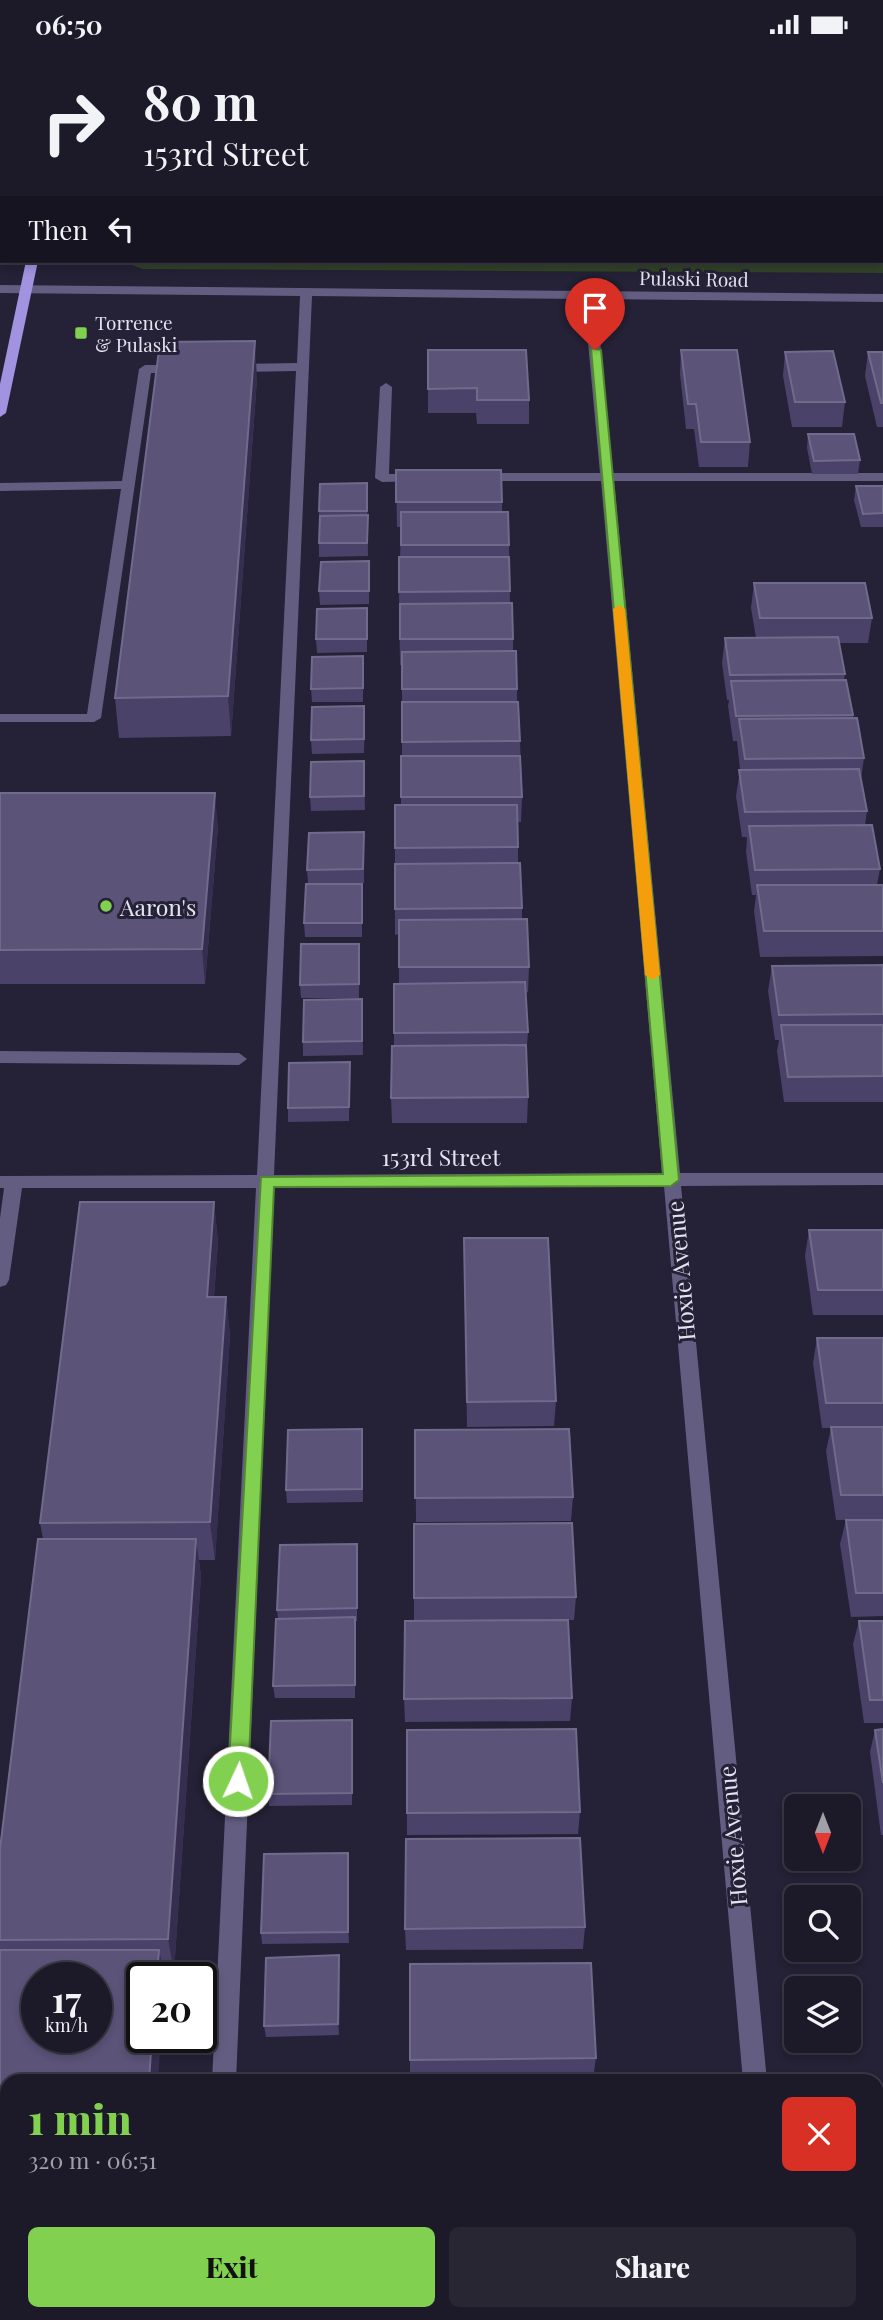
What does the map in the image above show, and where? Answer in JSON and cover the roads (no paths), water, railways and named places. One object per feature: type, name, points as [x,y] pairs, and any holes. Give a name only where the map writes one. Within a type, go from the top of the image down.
[{"type":"main road","points":[[0,413],[6,359],[32,263]]},
{"type":"street","name":"Pulaski Road","points":[[0,289],[883,298]]},
{"type":"street","points":[[223,2074],[267,1181],[306,291]]},
{"type":"street","name":"Hoxie Avenue","points":[[590,295],[754,2074]]},
{"type":"street","points":[[224,368],[303,367]]},
{"type":"street","points":[[0,718],[94,718],[145,369],[198,368]]},
{"type":"street","points":[[386,387],[382,478],[435,477]]},
{"type":"street","points":[[461,477],[883,477]]},
{"type":"street","points":[[0,487],[128,485]]},
{"type":"street","points":[[0,1057],[239,1059]]},
{"type":"street","name":"153rd Street","points":[[7,1182],[883,1179]]},
{"type":"street","points":[[0,1280],[7,1182]]},
{"type":"place","name":"Torrence & Pulaski","points":[[81,333]]},
{"type":"place","name":"Aaron's","points":[[106,906]]}]
